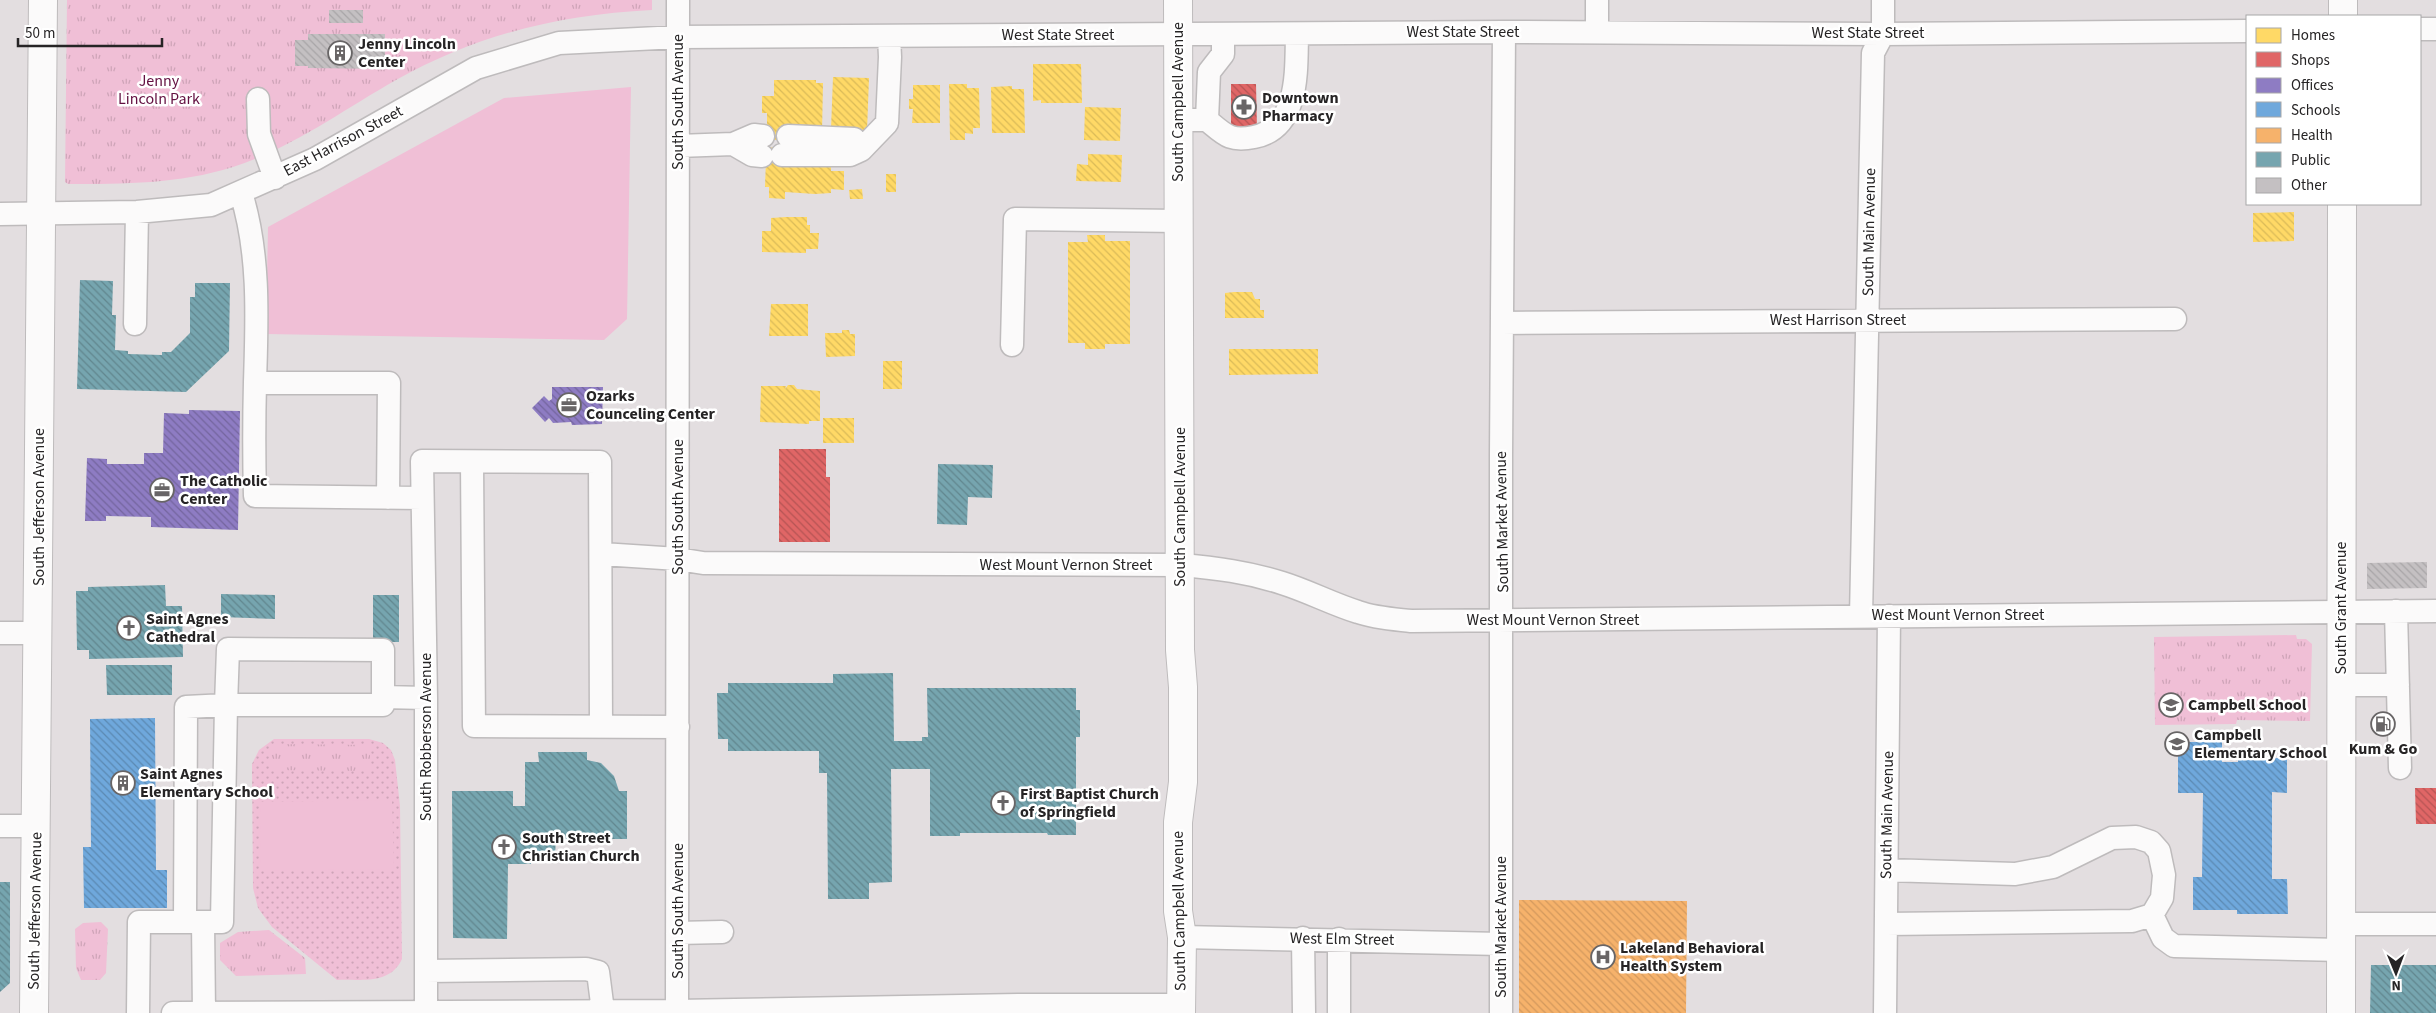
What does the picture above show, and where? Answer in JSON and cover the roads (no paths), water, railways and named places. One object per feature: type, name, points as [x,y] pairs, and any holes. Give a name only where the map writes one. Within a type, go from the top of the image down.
[{"type":"main road","name":"South Jefferson Avenue","points":[[34,1013],[43,0]]},
{"type":"main road","name":"South Campbell Avenue","points":[[1178,0],[1182,782],[1178,822],[1178,911],[1182,937],[1180,1009]]},
{"type":"main road","points":[[2343,0],[2343,15]]},
{"type":"main road","name":"South Grant Avenue","points":[[2341,1013],[2342,205]]},
{"type":"street","name":"South South Avenue","points":[[677,1012],[678,0]]},
{"type":"street","points":[[1597,0],[1597,32]]},
{"type":"street","name":"South Main Avenue","points":[[1861,616],[1873,53],[1883,34],[1883,0]]},
{"type":"street","points":[[2421,29],[2436,29]]},
{"type":"street","name":"West State Street","points":[[678,37],[1504,32],[1883,34],[2246,31]]},
{"type":"street","name":"South Market Avenue","points":[[1501,1013],[1504,32]]},
{"type":"street","points":[[1207,120],[1208,72],[1223,54],[1223,34]]},
{"type":"street","points":[[1178,120],[1207,120],[1230,138],[1243,139],[1265,135],[1274,129],[1285,116],[1294,93],[1298,34]]},
{"type":"street","points":[[678,146],[732,144],[754,135],[774,146],[850,155],[861,150],[887,123],[889,36]]},
{"type":"street","name":"East Harrison Street","points":[[0,214],[137,212],[211,205],[315,159],[476,68],[559,43],[678,37]]},
{"type":"street","points":[[1178,73],[1208,72]]},
{"type":"street","points":[[258,99],[259,134],[275,178]]},
{"type":"street","points":[[240,193],[247,214],[255,266],[257,329],[254,496],[422,498]]},
{"type":"street","points":[[135,324],[137,212]]},
{"type":"street","points":[[1012,345],[1015,219],[1179,221]]},
{"type":"street","name":"West Harrison Street","points":[[1502,323],[2174,319]]},
{"type":"street","points":[[255,383],[389,383],[388,498]]},
{"type":"street","name":"South Robberson Avenue","points":[[426,1012],[426,698],[422,462],[472,462]]},
{"type":"street","points":[[601,726],[602,554],[600,462],[472,462],[474,726],[678,728]]},
{"type":"street","name":"West Mount Vernon Street","points":[[602,554],[678,559],[703,563],[1180,565],[1223,568],[1284,583],[1358,612],[1385,619],[1502,621],[2436,611]]},
{"type":"street","points":[[2396,611],[2400,768]]},
{"type":"street","name":"South Main Avenue","points":[[1885,1013],[1889,616]]},
{"type":"street","points":[[0,633],[38,633]]},
{"type":"street","points":[[138,1013],[138,922],[194,922],[222,922],[226,705],[228,649],[383,650],[383,705],[226,705],[186,707],[194,922],[204,1013]]},
{"type":"street","points":[[2341,685],[2398,685]]},
{"type":"street","points":[[384,697],[426,698]]},
{"type":"street","points":[[0,826],[36,826]]},
{"type":"street","points":[[1886,924],[2132,921],[2152,915],[2162,898],[2164,875],[2159,851],[2151,842],[2136,837],[2112,838],[2053,867],[2034,872],[2015,874],[1887,870]]},
{"type":"street","points":[[2152,915],[2163,938],[2174,946],[2341,937],[2436,924]]},
{"type":"street","points":[[677,933],[722,932]]},
{"type":"street","name":"West Elm Street","points":[[1182,937],[1303,938],[1501,944]]},
{"type":"street","points":[[1303,938],[1304,1013]]},
{"type":"street","points":[[1339,939],[1339,1013]]},
{"type":"street","points":[[426,971],[586,969],[598,972],[603,1011]]},
{"type":"street","points":[[173,1013],[1180,1009]]},
{"type":"place","name":"Jenny Lincoln Center","points":[[340,53]]},
{"type":"place","name":"Downtown Pharmacy","points":[[1244,107]]},
{"type":"place","name":"Ozarks Counceling Center","points":[[569,405]]},
{"type":"place","name":"The Catholic Center","points":[[162,490]]},
{"type":"place","name":"Saint Agnes Cathedral","points":[[129,628]]},
{"type":"place","name":"Campbell School","points":[[2171,705]]},
{"type":"place","name":"Kum & Go","points":[[2383,724]]},
{"type":"place","name":"Campbell Elementary School","points":[[2177,744]]},
{"type":"place","name":"Saint Agnes Elementary School","points":[[123,783]]},
{"type":"place","name":"First Baptist Church of Springfield","points":[[1003,803]]},
{"type":"place","name":"South Street Christian Church","points":[[504,847]]},
{"type":"place","name":"Lakeland Behavioral Health System","points":[[1603,957]]},
{"type":"park label","name":"Jenny Lincoln Park","points":[[159,90]]}]
